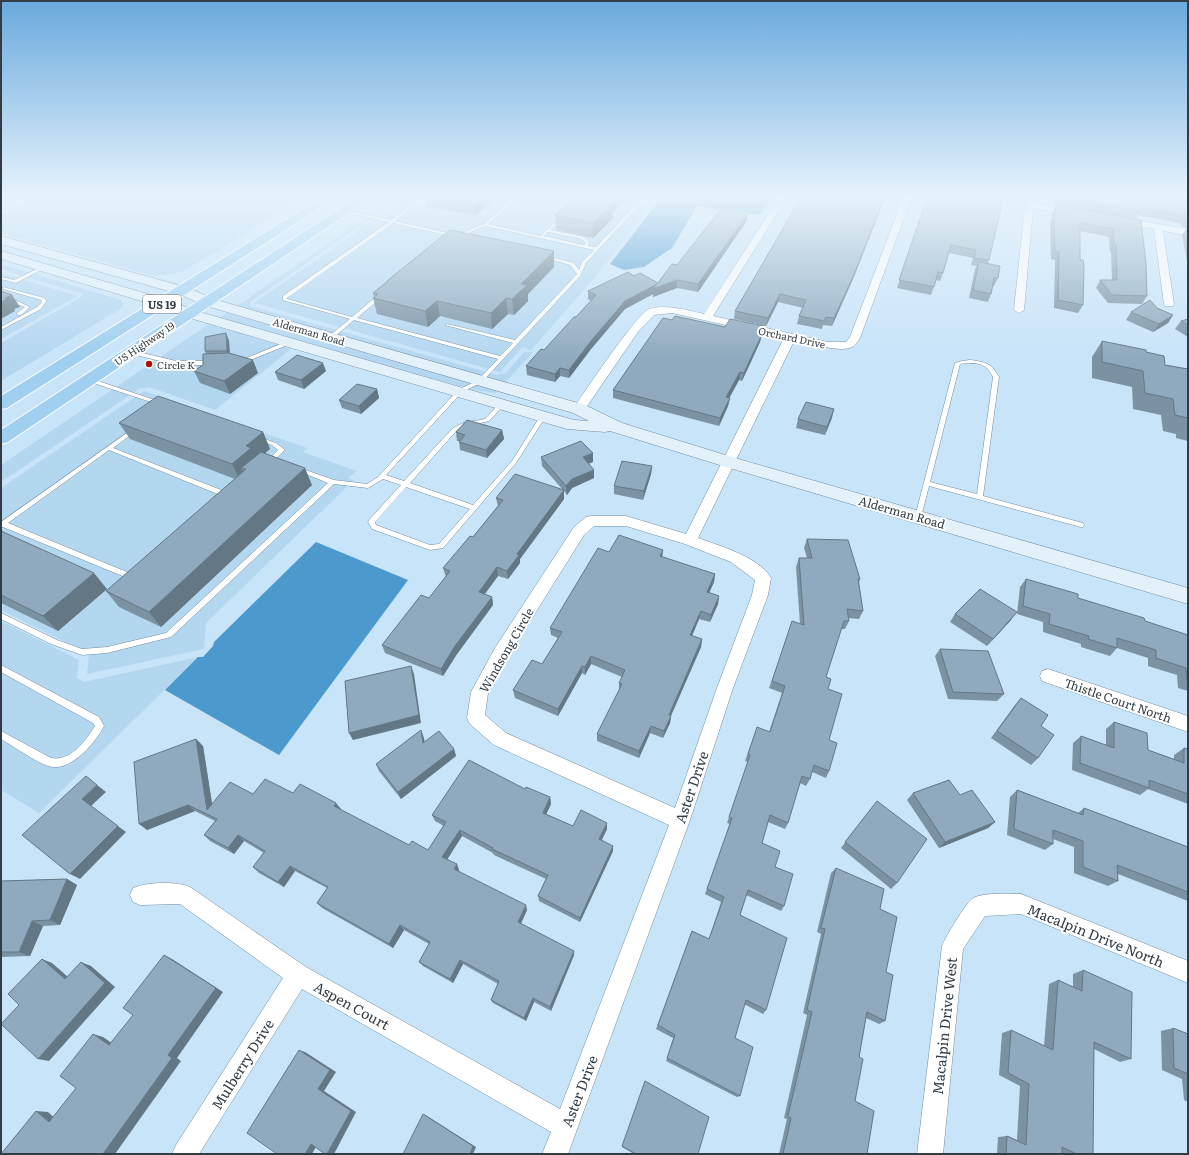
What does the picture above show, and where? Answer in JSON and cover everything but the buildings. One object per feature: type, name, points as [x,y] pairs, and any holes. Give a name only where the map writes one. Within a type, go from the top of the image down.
[{"type":"highway","name":"US Highway 19","points":[[1,404],[249,250]]},
{"type":"highway","name":"US Highway 19","points":[[1,438],[188,313],[208,302],[287,250]]},
{"type":"street","name":"Alderman Road","points":[[37,250],[184,291],[208,302],[579,409],[616,427],[729,462],[1188,596]]},
{"type":"street","points":[[707,317],[750,250]]},
{"type":"street","name":"Orchard Drive","points":[[579,409],[634,330],[651,312],[672,310],[828,345],[849,345],[855,338],[887,250]]},
{"type":"street","points":[[1019,310],[1025,250]]},
{"type":"street","points":[[1161,250],[1169,304]]},
{"type":"street","name":"Alderman Road","points":[[1,255],[163,303],[188,313],[288,343],[460,391],[572,425],[616,427]]},
{"type":"street","points":[[690,540],[790,337]]},
{"type":"street","name":"Windsong Circle","points":[[680,820],[500,739],[476,718],[480,692],[501,653],[579,531],[591,521],[626,521],[690,540]]},
{"type":"street","name":"Aster Drive","points":[[555,1154],[680,820],[725,688],[760,595],[763,578],[754,570],[736,558],[690,540]]},
{"type":"street","name":"Thistle Court North","points":[[1048,676],[1188,724]]},
{"type":"street","name":"Aspen Court","points":[[140,895],[183,894],[298,975],[565,1126]]},
{"type":"street","name":"Macalpin Drive North","points":[[979,906],[1022,904],[1188,972]]},
{"type":"street","name":"Macalpin Drive West","points":[[930,1154],[953,946],[979,906]]},
{"type":"street","name":"Mulberry Drive","points":[[185,1154],[298,975]]},
{"type":"lane","points":[[352,250],[285,297],[285,300],[502,358]]},
{"type":"lane","points":[[292,467],[333,482],[368,486],[382,476],[460,391],[480,381],[502,358],[579,274],[584,263],[595,250]]},
{"type":"lane","points":[[538,254],[560,259],[572,264],[584,263]]},
{"type":"lane","points":[[572,264],[579,274]]},
{"type":"lane","points":[[3,289],[43,268]]},
{"type":"lane","points":[[1,278],[14,282]]},
{"type":"lane","points":[[1,328],[39,308],[44,302],[43,299],[3,289]]},
{"type":"lane","points":[[331,337],[384,293]]},
{"type":"lane","points":[[15,321],[18,314],[28,307],[16,302]]},
{"type":"lane","points":[[447,325],[517,342]]},
{"type":"lane","points":[[229,363],[251,358],[288,343]]},
{"type":"lane","points":[[130,352],[176,363],[215,363]]},
{"type":"lane","points":[[918,517],[958,363],[973,362],[985,365],[992,369],[996,377],[980,497]]},
{"type":"lane","points":[[89,380],[169,406]]},
{"type":"lane","points":[[502,404],[487,420],[465,424],[455,429],[371,522],[374,527],[430,548],[441,546],[514,462],[543,416]]},
{"type":"lane","points":[[2,524],[141,426]]},
{"type":"lane","points":[[251,436],[274,444],[282,450],[275,460],[266,464]]},
{"type":"lane","points":[[109,448],[227,498],[236,491]]},
{"type":"lane","points":[[382,476],[475,508]]},
{"type":"lane","points":[[1,616],[54,642],[82,652],[107,650],[168,635],[333,482]]},
{"type":"lane","points":[[927,483],[1081,525]]},
{"type":"lane","points":[[2,524],[135,578],[140,573]]},
{"type":"lane","points":[[1,668],[96,720],[100,726],[93,736],[74,756],[62,762],[51,763],[1,735]]},
{"type":"shaded area","points":[[61,250],[219,250],[182,272],[165,275],[150,275]]},
{"type":"shaded area","points":[[319,250],[326,250],[250,302],[250,306],[497,375],[506,373],[524,352],[533,352],[505,383],[237,306]]},
{"type":"shaded area","points":[[331,250],[616,250],[598,274],[531,350],[522,347],[500,372],[254,303]]},
{"type":"shaded area","points":[[1,264],[121,300],[123,303],[122,308],[1,381],[1,343],[81,297],[82,294],[1,269]]},
{"type":"shaded area","points":[[1,273],[78,296],[1,339]]},
{"type":"shaded area","points":[[227,312],[497,391],[496,393],[474,390],[219,318]]},
{"type":"shaded area","points":[[209,324],[291,349],[215,410],[149,387],[139,389],[1,482],[1,465]]},
{"type":"shaded area","points":[[144,391],[307,448],[303,452],[357,471],[348,478],[354,480],[206,623],[204,649],[87,674],[89,654],[1,610],[1,488]]},
{"type":"shaded area","points":[[1,621],[79,660],[77,678],[84,682],[198,657],[39,813],[1,790]]},
{"type":"water","points":[[621,250],[669,250],[644,267],[624,270],[610,264]]},
{"type":"water","points":[[316,542],[408,580],[279,755],[165,690],[198,657],[203,657],[213,646],[214,642]]},
{"type":"place","name":"Circle K","points":[[149,364]]}]
